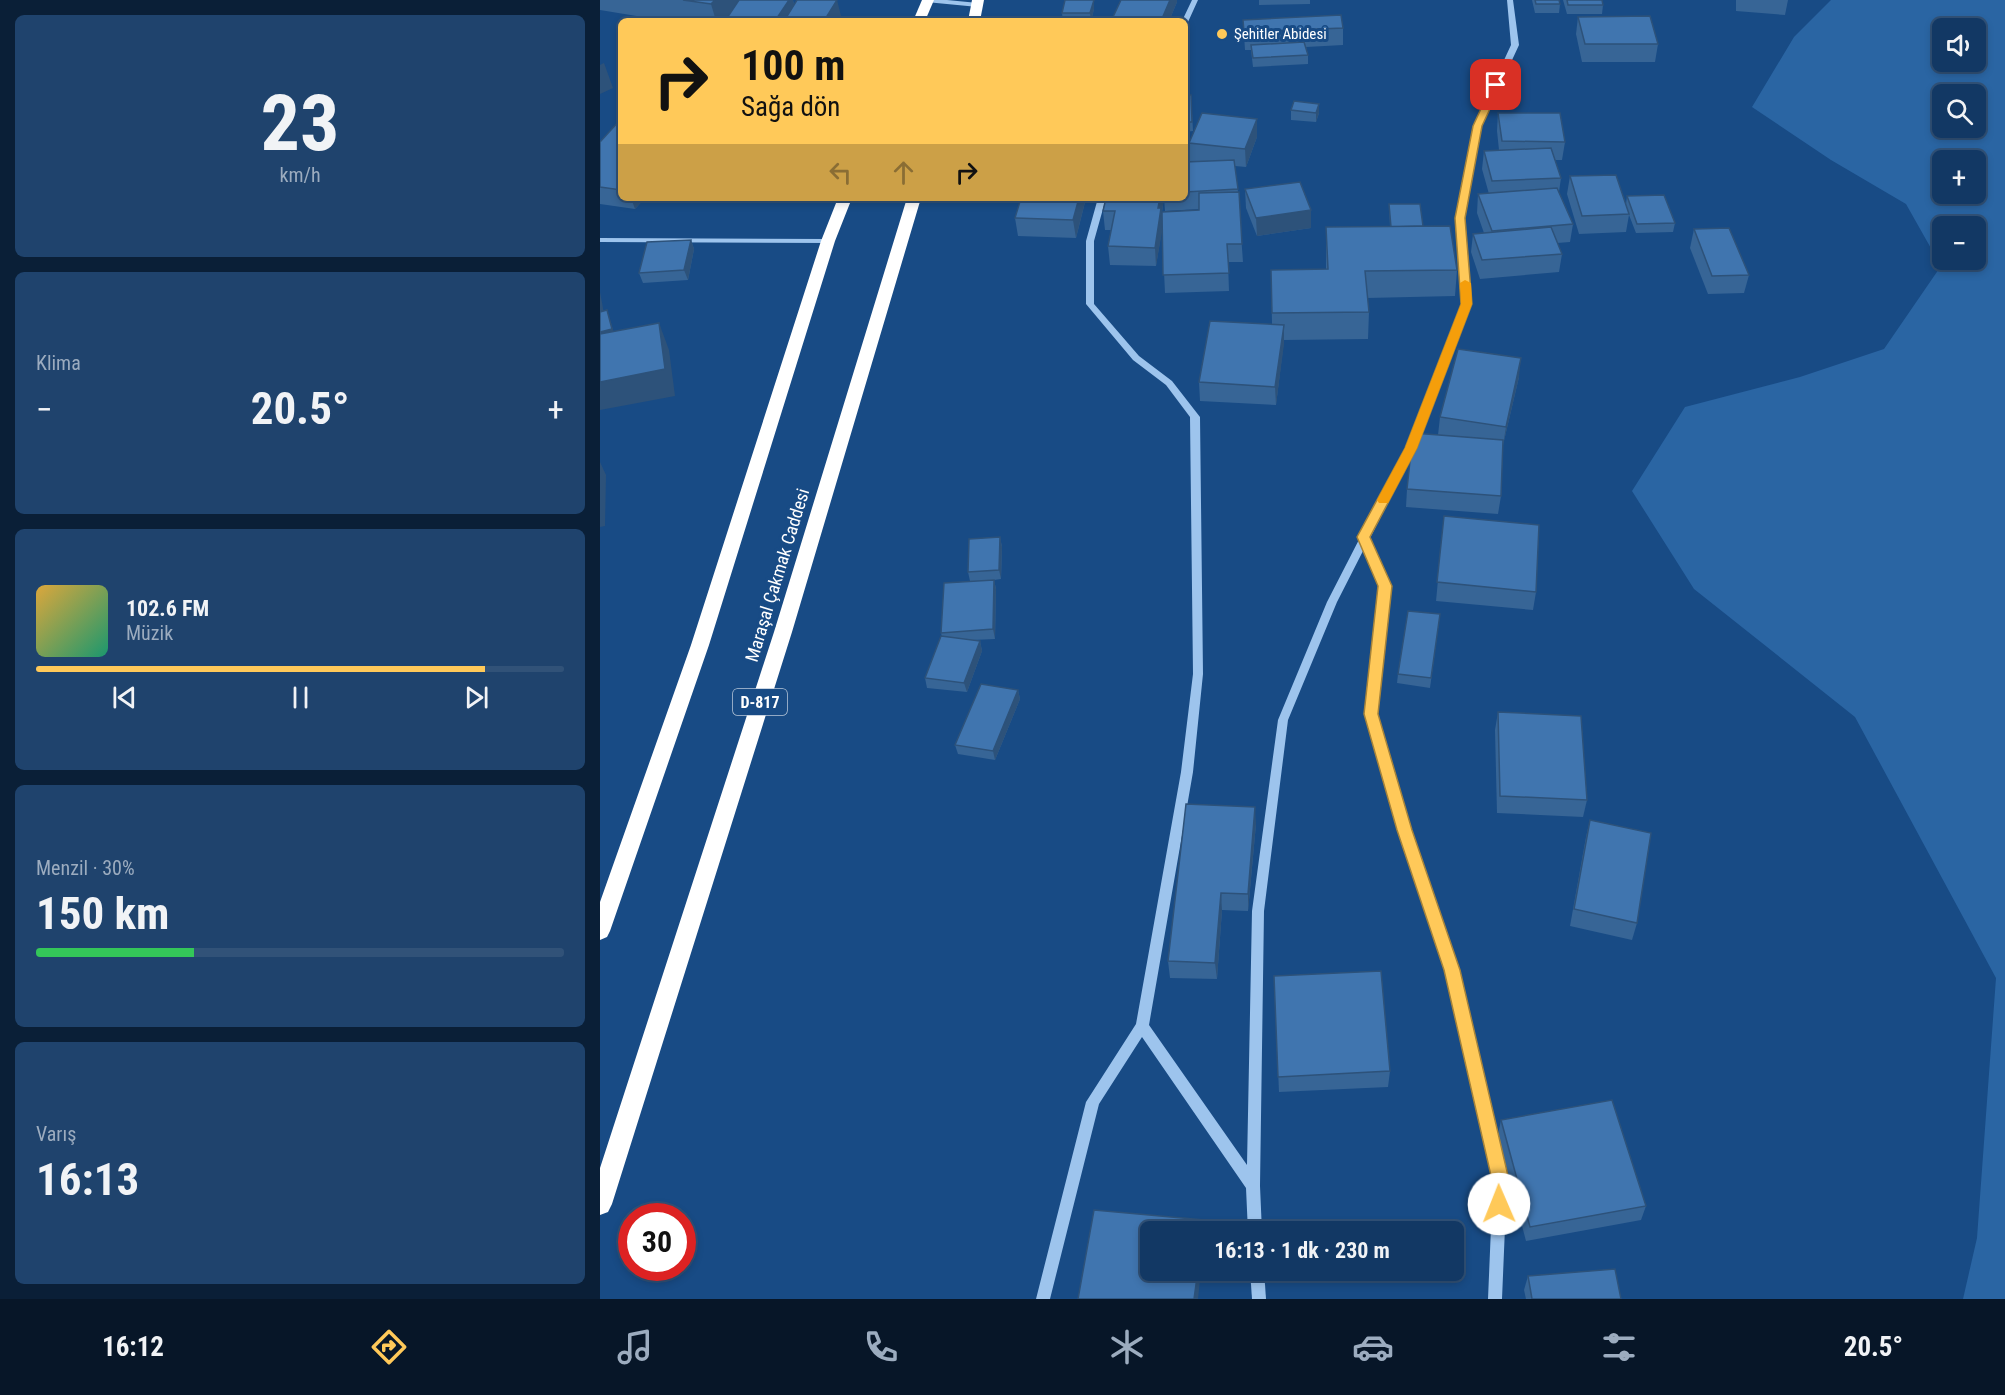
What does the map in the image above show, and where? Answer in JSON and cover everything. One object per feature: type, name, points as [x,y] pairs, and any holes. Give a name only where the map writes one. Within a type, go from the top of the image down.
[{"type":"highway","points":[[920,18],[927,0]]},
{"type":"highway","points":[[975,18],[978,2]]},
{"type":"highway","points":[[600,931],[700,645],[828,241],[844,201]]},
{"type":"highway","name":"Maraşal Çakmak Caddesi","points":[[600,1204],[783,632],[913,201]]},
{"type":"street","points":[[927,0],[978,2]]},
{"type":"street","points":[[1187,18],[1195,0]]},
{"type":"street","points":[[1255,1221],[1253,1186],[1258,911],[1283,720],[1332,602],[1411,448],[1467,304],[1460,218],[1478,126],[1515,45],[1510,0]]},
{"type":"street","points":[[1043,1299],[1093,1102],[1142,1026],[1187,772],[1198,674],[1195,417],[1169,383],[1136,358],[1090,304],[1090,241],[1101,201]]},
{"type":"street","points":[[600,240],[828,241]]},
{"type":"street","points":[[1364,537],[1385,586],[1371,714],[1404,830],[1452,970],[1500,1180],[1495,1299]]},
{"type":"street","points":[[1142,1026],[1253,1186]]},
{"type":"street","points":[[1258,1281],[1259,1299]]},
{"type":"shaded area","points":[[1831,0],[2005,0],[2005,1299],[1963,1299],[1977,1238],[1996,978],[1855,717],[1694,589],[1632,491],[1685,407],[1800,377],[1884,349],[1938,270],[1986,270],[1986,216],[1932,216],[1932,250],[1906,204],[1831,160],[1752,107],[1794,37]]},
{"type":"building","points":[[683,0],[715,0],[711,4]]},
{"type":"building","points":[[739,0],[789,0],[777,18],[727,18]]},
{"type":"building","points":[[797,0],[837,0],[826,18],[786,18]]},
{"type":"building","points":[[1065,0],[1094,0],[1090,13],[1062,13]]},
{"type":"building","points":[[1121,0],[1170,0],[1162,18],[1113,17]]},
{"type":"building","points":[[1535,0],[1559,0],[1560,4],[1536,4]]},
{"type":"building","points":[[1567,0],[1602,0],[1603,5],[1568,5]]},
{"type":"building","points":[[1341,15],[1343,28],[1244,32],[1243,20]]},
{"type":"building","points":[[1650,16],[1658,44],[1585,44],[1578,17]]},
{"type":"building","points":[[1304,42],[1308,55],[1253,58],[1251,45]]},
{"type":"building","points":[[1188,95],[1191,95],[1192,122],[1188,122]]},
{"type":"building","points":[[1294,101],[1319,104],[1316,113],[1291,110]]},
{"type":"building","points":[[1202,113],[1257,119],[1245,149],[1189,143]]},
{"type":"building","points":[[1498,113],[1560,113],[1565,142],[1502,141]]},
{"type":"building","points":[[618,122],[618,190],[600,187],[600,142]]},
{"type":"building","points":[[1551,148],[1561,178],[1492,181],[1484,151]]},
{"type":"building","points":[[1234,160],[1238,189],[1188,192],[1188,162]]},
{"type":"building","points":[[1616,175],[1629,214],[1582,216],[1570,176]]},
{"type":"building","points":[[1300,182],[1311,210],[1256,218],[1245,189]]},
{"type":"building","points":[[1557,188],[1573,224],[1492,231],[1478,194]]},
{"type":"building","points":[[1239,192],[1242,244],[1227,244],[1229,273],[1163,275],[1162,212],[1199,210],[1199,193]]},
{"type":"building","points":[[1664,195],[1675,223],[1637,224],[1627,196]]},
{"type":"building","points":[[1020,201],[1078,201],[1073,220],[1015,218]]},
{"type":"building","points":[[1105,201],[1159,201],[1158,208],[1161,208],[1155,248],[1108,246],[1115,211],[1103,211]]},
{"type":"building","points":[[1389,204],[1420,204],[1423,226],[1391,227]]},
{"type":"building","points":[[1450,226],[1457,270],[1365,271],[1369,312],[1272,313],[1271,270],[1328,269],[1326,227]]},
{"type":"building","points":[[1551,227],[1562,254],[1482,260],[1473,234]]},
{"type":"building","points":[[1729,228],[1749,275],[1712,276],[1694,229]]},
{"type":"building","points":[[691,240],[684,270],[639,273],[647,242]]},
{"type":"building","points":[[607,310],[612,329],[600,332],[600,312]]},
{"type":"building","points":[[1210,321],[1284,325],[1275,387],[1199,382]]},
{"type":"building","points":[[659,323],[665,369],[600,382],[600,334]]},
{"type":"building","points":[[1458,349],[1521,358],[1506,427],[1440,417]]},
{"type":"building","points":[[1413,433],[1503,440],[1501,496],[1407,489]]},
{"type":"building","points":[[1444,516],[1539,525],[1536,592],[1437,582]]},
{"type":"building","points":[[1000,537],[999,570],[968,572],[969,539]]},
{"type":"building","points":[[994,580],[993,629],[941,633],[944,583]]},
{"type":"building","points":[[1408,611],[1440,614],[1431,678],[1398,674]]},
{"type":"building","points":[[941,636],[980,641],[964,683],[925,678]]},
{"type":"building","points":[[981,684],[1018,690],[993,751],[955,745]]},
{"type":"building","points":[[1498,712],[1581,716],[1587,800],[1500,796]]},
{"type":"building","points":[[1186,804],[1255,807],[1248,894],[1221,893],[1215,963],[1168,961]]},
{"type":"building","points":[[1590,820],[1651,833],[1637,923],[1574,909]]},
{"type":"building","points":[[1381,971],[1390,1071],[1278,1077],[1274,976]]},
{"type":"building","points":[[1612,1100],[1646,1206],[1530,1227],[1501,1120]]},
{"type":"building","points":[[1094,1210],[1204,1220],[1140,1221],[1140,1281],[1196,1281],[1194,1299],[1078,1299]]},
{"type":"building","points":[[1615,1269],[1621,1299],[1532,1299],[1528,1276]]},
{"type":"slow traffic","points":[[1384,500],[1411,448],[1467,304],[1465,283]]},
{"type":"place","name":"Şehitler Abidesi","points":[[1222,34]]},
{"type":"route","points":[[1496,85],[1478,126],[1460,218],[1467,304],[1411,448],[1364,537],[1385,586],[1371,714],[1404,830],[1452,970],[1500,1180],[1499,1204]]}]
